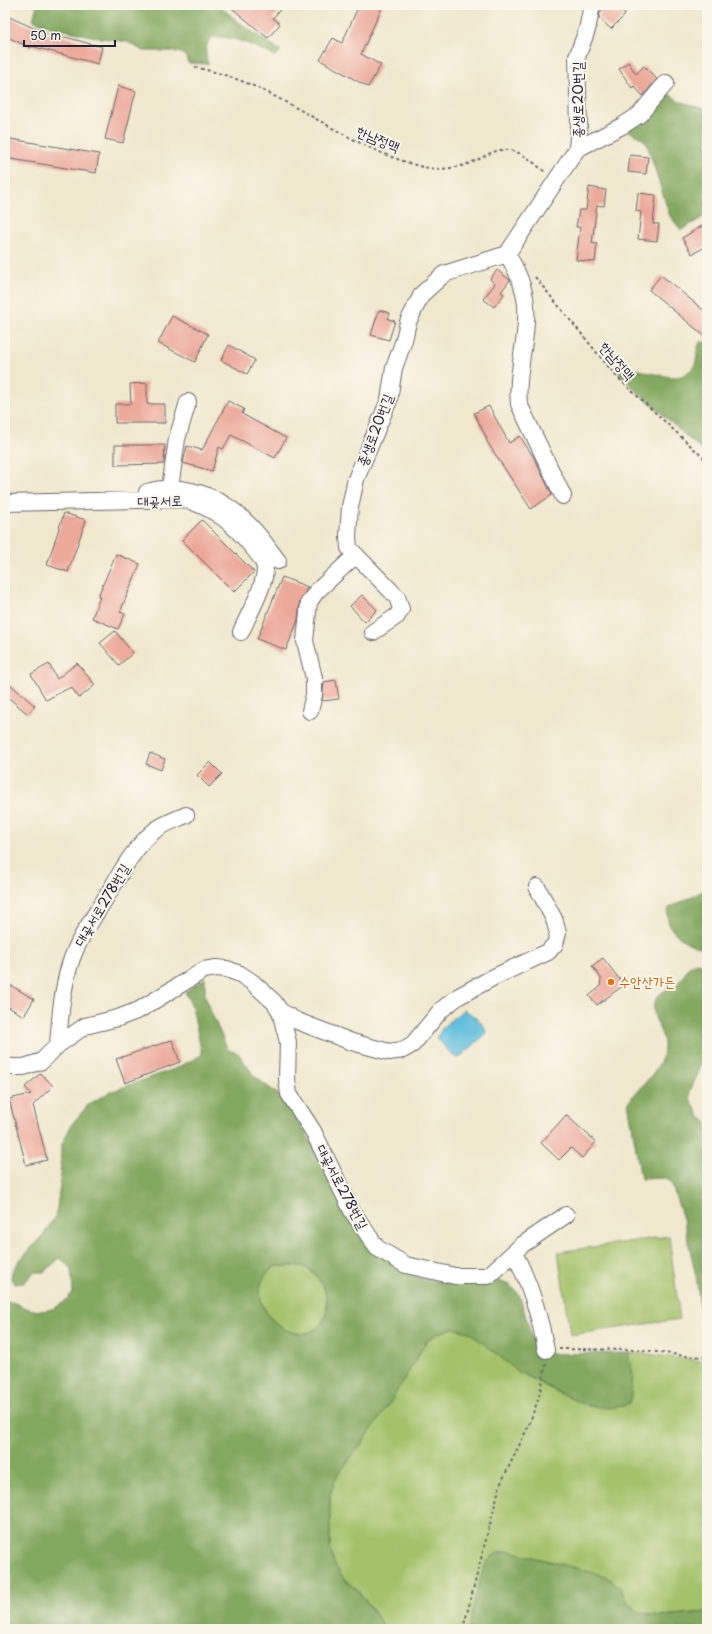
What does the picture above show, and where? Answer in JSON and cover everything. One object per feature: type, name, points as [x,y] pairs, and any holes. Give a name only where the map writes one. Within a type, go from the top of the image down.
[{"type":"lane","name":"종생로20번길","points":[[577,149],[579,125],[577,57],[587,30],[592,5]]},
{"type":"lane","name":"종생로20번길","points":[[373,632],[397,616],[401,609],[397,597],[349,548],[348,536],[350,507],[356,479],[389,400],[397,356],[414,308],[422,294],[444,274],[507,254],[577,149],[622,126],[639,115],[666,83]]},
{"type":"lane","points":[[507,254],[518,271],[526,296],[526,316],[517,391],[519,404],[563,496]]},
{"type":"lane","points":[[170,488],[176,439],[188,402]]},
{"type":"lane","points":[[132,501],[148,492],[170,488],[189,489],[206,495],[230,507],[248,523],[278,561]]},
{"type":"lane","name":"대곶서로","points":[[5,503],[184,499],[196,502],[220,515],[232,523],[245,538],[259,555],[265,567],[264,580],[241,632]]},
{"type":"lane","points":[[310,711],[314,695],[314,678],[305,641],[309,602],[316,592],[356,555]]},
{"type":"lane","name":"대곶서로278번길","points":[[58,1045],[62,1004],[70,964],[78,942],[141,844],[154,831],[169,822],[186,816]]},
{"type":"lane","name":"대곶서로278번길","points":[[280,1011],[315,1029],[352,1042],[389,1052],[403,1050],[413,1044],[441,1010],[459,996],[494,977],[548,952],[555,944],[558,933],[554,919],[537,887]]},
{"type":"lane","name":"대곶서로278번길","points":[[5,1067],[24,1067],[42,1061],[58,1045],[85,1026],[129,1014],[164,997],[204,970],[216,968],[227,969],[252,982],[271,998],[280,1011],[288,1042],[287,1079],[289,1094],[313,1131],[352,1211],[377,1248],[406,1265],[455,1276],[488,1276],[514,1253],[566,1215]]},
{"type":"lane","points":[[514,1253],[523,1270],[542,1327],[546,1350]]},
{"type":"path","name":"한남정맥","points":[[195,67],[230,76],[266,91],[355,140],[418,166],[434,169],[447,169],[465,165],[501,150],[510,150],[522,155],[547,173],[554,182]]},
{"type":"path","name":"한남정맥","points":[[518,271],[534,276],[539,281],[616,376],[707,461]]},
{"type":"path","points":[[463,1629],[500,1485],[528,1427],[539,1397],[546,1364],[546,1350],[610,1348],[707,1357]]},
{"type":"green space","points":[[37,5],[218,5],[245,27],[281,51],[275,56],[235,39],[218,37],[210,38],[206,51],[208,64],[188,63],[187,57],[179,52],[143,51],[128,42],[96,37],[51,27],[33,20]]},
{"type":"green space","points":[[666,92],[679,101],[707,110],[707,215],[681,230],[670,216],[647,144],[643,139],[625,128]]},
{"type":"green space","points":[[700,342],[707,342],[707,455],[631,386],[619,372],[620,367],[662,376],[681,376],[694,366]]},
{"type":"green space","points":[[707,889],[707,948],[692,944],[678,936],[672,930],[668,916],[669,908]]},
{"type":"green space","points":[[699,963],[705,966],[707,975],[707,1054],[690,1091],[690,1098],[699,1116],[707,1123],[707,1360],[696,1276],[684,1222],[671,1182],[665,1178],[641,1179],[628,1102],[655,1071],[664,1049],[664,1043],[654,1011],[656,999],[661,993],[675,985],[683,977],[689,967]]},
{"type":"green space","points":[[205,978],[205,994],[208,1005],[228,1050],[238,1053],[254,1076],[283,1098],[337,1182],[400,1270],[424,1279],[449,1283],[476,1283],[496,1280],[510,1285],[519,1294],[536,1351],[544,1354],[628,1353],[633,1376],[630,1402],[624,1406],[608,1408],[590,1406],[576,1401],[519,1372],[469,1332],[454,1328],[438,1333],[426,1342],[390,1403],[361,1445],[337,1475],[330,1495],[330,1547],[334,1564],[344,1579],[359,1592],[377,1616],[384,1629],[5,1629],[5,1302],[15,1303],[29,1309],[42,1311],[59,1306],[73,1292],[71,1269],[60,1258],[44,1272],[34,1272],[24,1283],[15,1284],[11,1279],[12,1272],[20,1260],[44,1234],[56,1215],[60,1186],[61,1146],[72,1124],[89,1104],[110,1092],[174,1069],[202,1055],[192,1006],[185,992]],"holes":[[[276,1266],[301,1266],[309,1269],[321,1282],[327,1299],[325,1317],[321,1324],[309,1332],[295,1333],[282,1328],[271,1318],[263,1305],[260,1291],[264,1278]]]},
{"type":"green space","points":[[669,1236],[680,1319],[570,1335],[558,1252]]},
{"type":"green space","points":[[276,1266],[301,1266],[309,1269],[321,1282],[327,1299],[325,1317],[321,1324],[309,1332],[295,1333],[282,1328],[271,1318],[263,1305],[260,1291],[264,1278]]},
{"type":"green space","points":[[454,1328],[470,1332],[519,1372],[559,1393],[590,1406],[633,1376],[628,1353],[707,1361],[707,1612],[660,1616],[641,1613],[629,1604],[620,1587],[606,1576],[510,1551],[483,1570],[469,1629],[384,1629],[377,1616],[359,1592],[344,1579],[334,1564],[330,1547],[330,1495],[337,1475],[361,1445],[390,1403],[426,1342],[438,1333]]},
{"type":"green space","points":[[510,1551],[606,1576],[620,1587],[629,1604],[641,1613],[660,1616],[707,1612],[707,1629],[469,1629],[477,1592],[486,1563],[494,1555]]},
{"type":"water","points":[[463,1010],[477,1019],[483,1025],[487,1033],[459,1058],[453,1056],[437,1038],[443,1027]]},
{"type":"building","points":[[228,5],[284,5],[273,18],[280,24],[268,38]]},
{"type":"building","points":[[359,5],[383,5],[361,54],[381,65],[368,87],[320,60],[333,38],[342,43]]},
{"type":"building","points":[[608,5],[632,5],[624,13],[625,15],[611,29],[599,18],[600,12]]},
{"type":"building","points":[[5,15],[49,35],[50,33],[102,47],[98,64],[31,46],[31,48],[5,36]]},
{"type":"building","points":[[628,62],[636,74],[644,66],[657,79],[643,96],[634,86],[632,88],[619,69]]},
{"type":"building","points":[[118,86],[136,91],[123,143],[105,139]]},
{"type":"building","points":[[5,138],[99,154],[96,173],[5,158]]},
{"type":"building","points":[[630,155],[648,157],[646,174],[628,172]]},
{"type":"building","points":[[589,187],[606,190],[604,206],[597,205],[592,243],[597,244],[595,262],[576,260],[580,227],[576,227],[579,210],[586,210]]},
{"type":"building","points":[[638,193],[656,195],[653,224],[659,224],[657,241],[638,239],[641,212],[636,211]]},
{"type":"building","points":[[707,223],[707,246],[692,254],[682,238]]},
{"type":"building","points":[[497,270],[510,280],[501,292],[504,294],[494,307],[483,299],[495,284],[490,279]]},
{"type":"building","points":[[661,275],[707,313],[707,338],[649,290]]},
{"type":"building","points":[[379,310],[390,313],[388,319],[395,321],[389,340],[371,335]]},
{"type":"building","points":[[172,316],[208,334],[195,362],[158,343]]},
{"type":"building","points":[[229,345],[255,360],[247,374],[221,360]]},
{"type":"building","points":[[147,383],[147,404],[165,404],[165,423],[115,423],[115,404],[131,404],[130,384]]},
{"type":"building","points":[[228,401],[244,409],[242,414],[286,438],[275,458],[231,435],[223,449],[219,447],[212,471],[183,463],[187,446],[202,450]]},
{"type":"building","points":[[489,406],[509,443],[520,436],[534,458],[552,495],[531,509],[486,440],[487,439],[474,413]]},
{"type":"building","points":[[115,445],[165,445],[164,464],[115,465]]},
{"type":"building","points":[[64,513],[86,520],[68,572],[47,565]]},
{"type":"building","points":[[202,520],[254,572],[234,592],[182,540]]},
{"type":"building","points":[[116,554],[140,564],[120,612],[125,614],[118,629],[92,618],[100,597],[98,596]]},
{"type":"building","points":[[282,577],[308,587],[300,601],[298,620],[286,650],[257,639]]},
{"type":"building","points":[[362,595],[377,610],[365,622],[350,606]]},
{"type":"building","points":[[115,631],[133,653],[119,665],[100,643]]},
{"type":"building","points":[[77,663],[95,685],[79,698],[71,687],[46,700],[31,674],[49,664],[57,679]]},
{"type":"building","points":[[336,680],[339,699],[322,701],[324,682]]},
{"type":"building","points":[[11,685],[35,706],[28,714],[5,695],[5,688]]},
{"type":"building","points":[[150,753],[165,759],[161,770],[146,764]]},
{"type":"building","points":[[210,762],[222,774],[209,787],[197,775]]},
{"type":"building","name":"수안산가든","points":[[603,958],[624,985],[597,1005],[589,996],[600,987],[601,978],[592,966]]},
{"type":"building","points":[[5,982],[34,999],[24,1016],[5,1005]]},
{"type":"building","points":[[172,1040],[180,1062],[125,1083],[116,1059]]},
{"type":"building","points":[[41,1073],[53,1086],[33,1105],[47,1160],[26,1165],[9,1099],[31,1094],[25,1087]]},
{"type":"building","points":[[566,1115],[596,1142],[582,1158],[571,1148],[559,1160],[541,1143]]},
{"type":"place","name":"수안산가든","points":[[611,982]]}]
